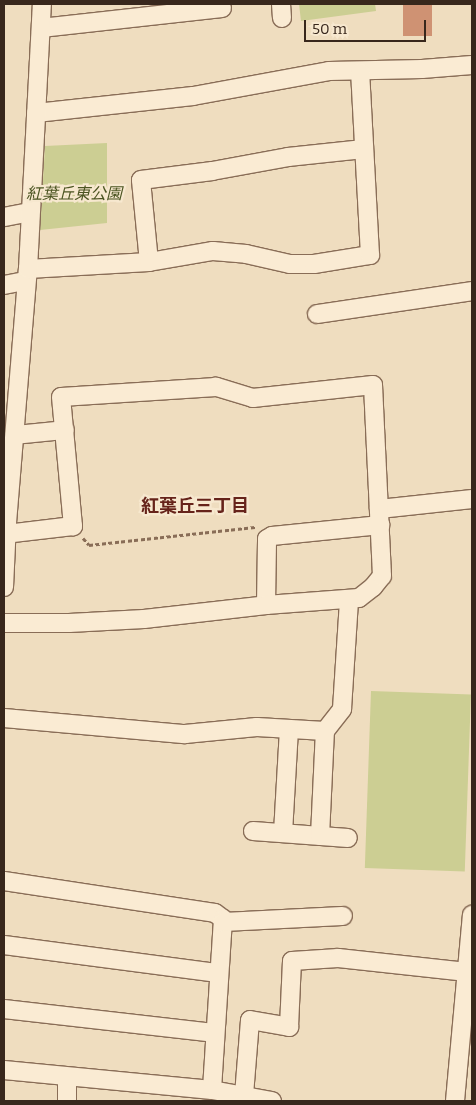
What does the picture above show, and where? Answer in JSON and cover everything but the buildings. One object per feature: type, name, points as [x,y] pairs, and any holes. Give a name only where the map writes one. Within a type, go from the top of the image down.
[{"type":"street","points":[[4,587],[5,526],[15,435],[42,4]]},
{"type":"street","points":[[41,28],[222,8]]},
{"type":"street","points":[[36,113],[193,96],[329,71],[360,72],[472,65]]},
{"type":"street","points":[[4,285],[26,275],[149,262],[213,251],[246,254],[290,264],[314,264],[370,255],[360,72]]},
{"type":"street","points":[[149,262],[141,180],[212,171],[288,157],[364,150]]},
{"type":"street","points":[[4,216],[30,212]]},
{"type":"street","points":[[317,314],[472,290]]},
{"type":"street","points":[[4,623],[69,623],[144,618],[266,605],[359,598],[373,587],[382,576],[373,385],[253,398],[216,387],[61,397],[73,526],[5,526]]},
{"type":"street","points":[[15,435],[64,430]]},
{"type":"street","points":[[266,605],[267,539],[272,536],[472,499]]},
{"type":"street","points":[[320,836],[325,731],[342,709],[349,600]]},
{"type":"street","points":[[4,718],[185,734],[257,727],[325,731]]},
{"type":"street","points":[[283,834],[289,729]]},
{"type":"street","points":[[253,831],[348,838]]},
{"type":"street","points":[[4,881],[215,913],[223,919],[214,1033],[212,1090]]},
{"type":"street","points":[[455,1101],[467,1033],[467,972],[472,915]]},
{"type":"street","points":[[223,922],[343,916]]},
{"type":"street","points":[[4,945],[218,973]]},
{"type":"street","points":[[244,1095],[250,1020],[289,1027],[292,961],[338,958],[467,972]]},
{"type":"street","points":[[4,1009],[214,1033]]},
{"type":"street","points":[[4,1070],[67,1077],[170,1094],[212,1090],[272,1101]]},
{"type":"street","points":[[67,1077],[67,1101]]},
{"type":"path","points":[[73,526],[89,545],[259,527],[264,527],[272,536]]},
{"type":"green space","points":[[299,4],[375,4],[376,11],[301,21]]},
{"type":"green space","name":"紅葉丘東公園","points":[[107,143],[107,223],[40,230],[45,146]]},
{"type":"green space","points":[[371,691],[471,694],[465,871],[365,868]]},
{"type":"district","name":"紅葉丘三丁目","points":[[195,506]]}]
